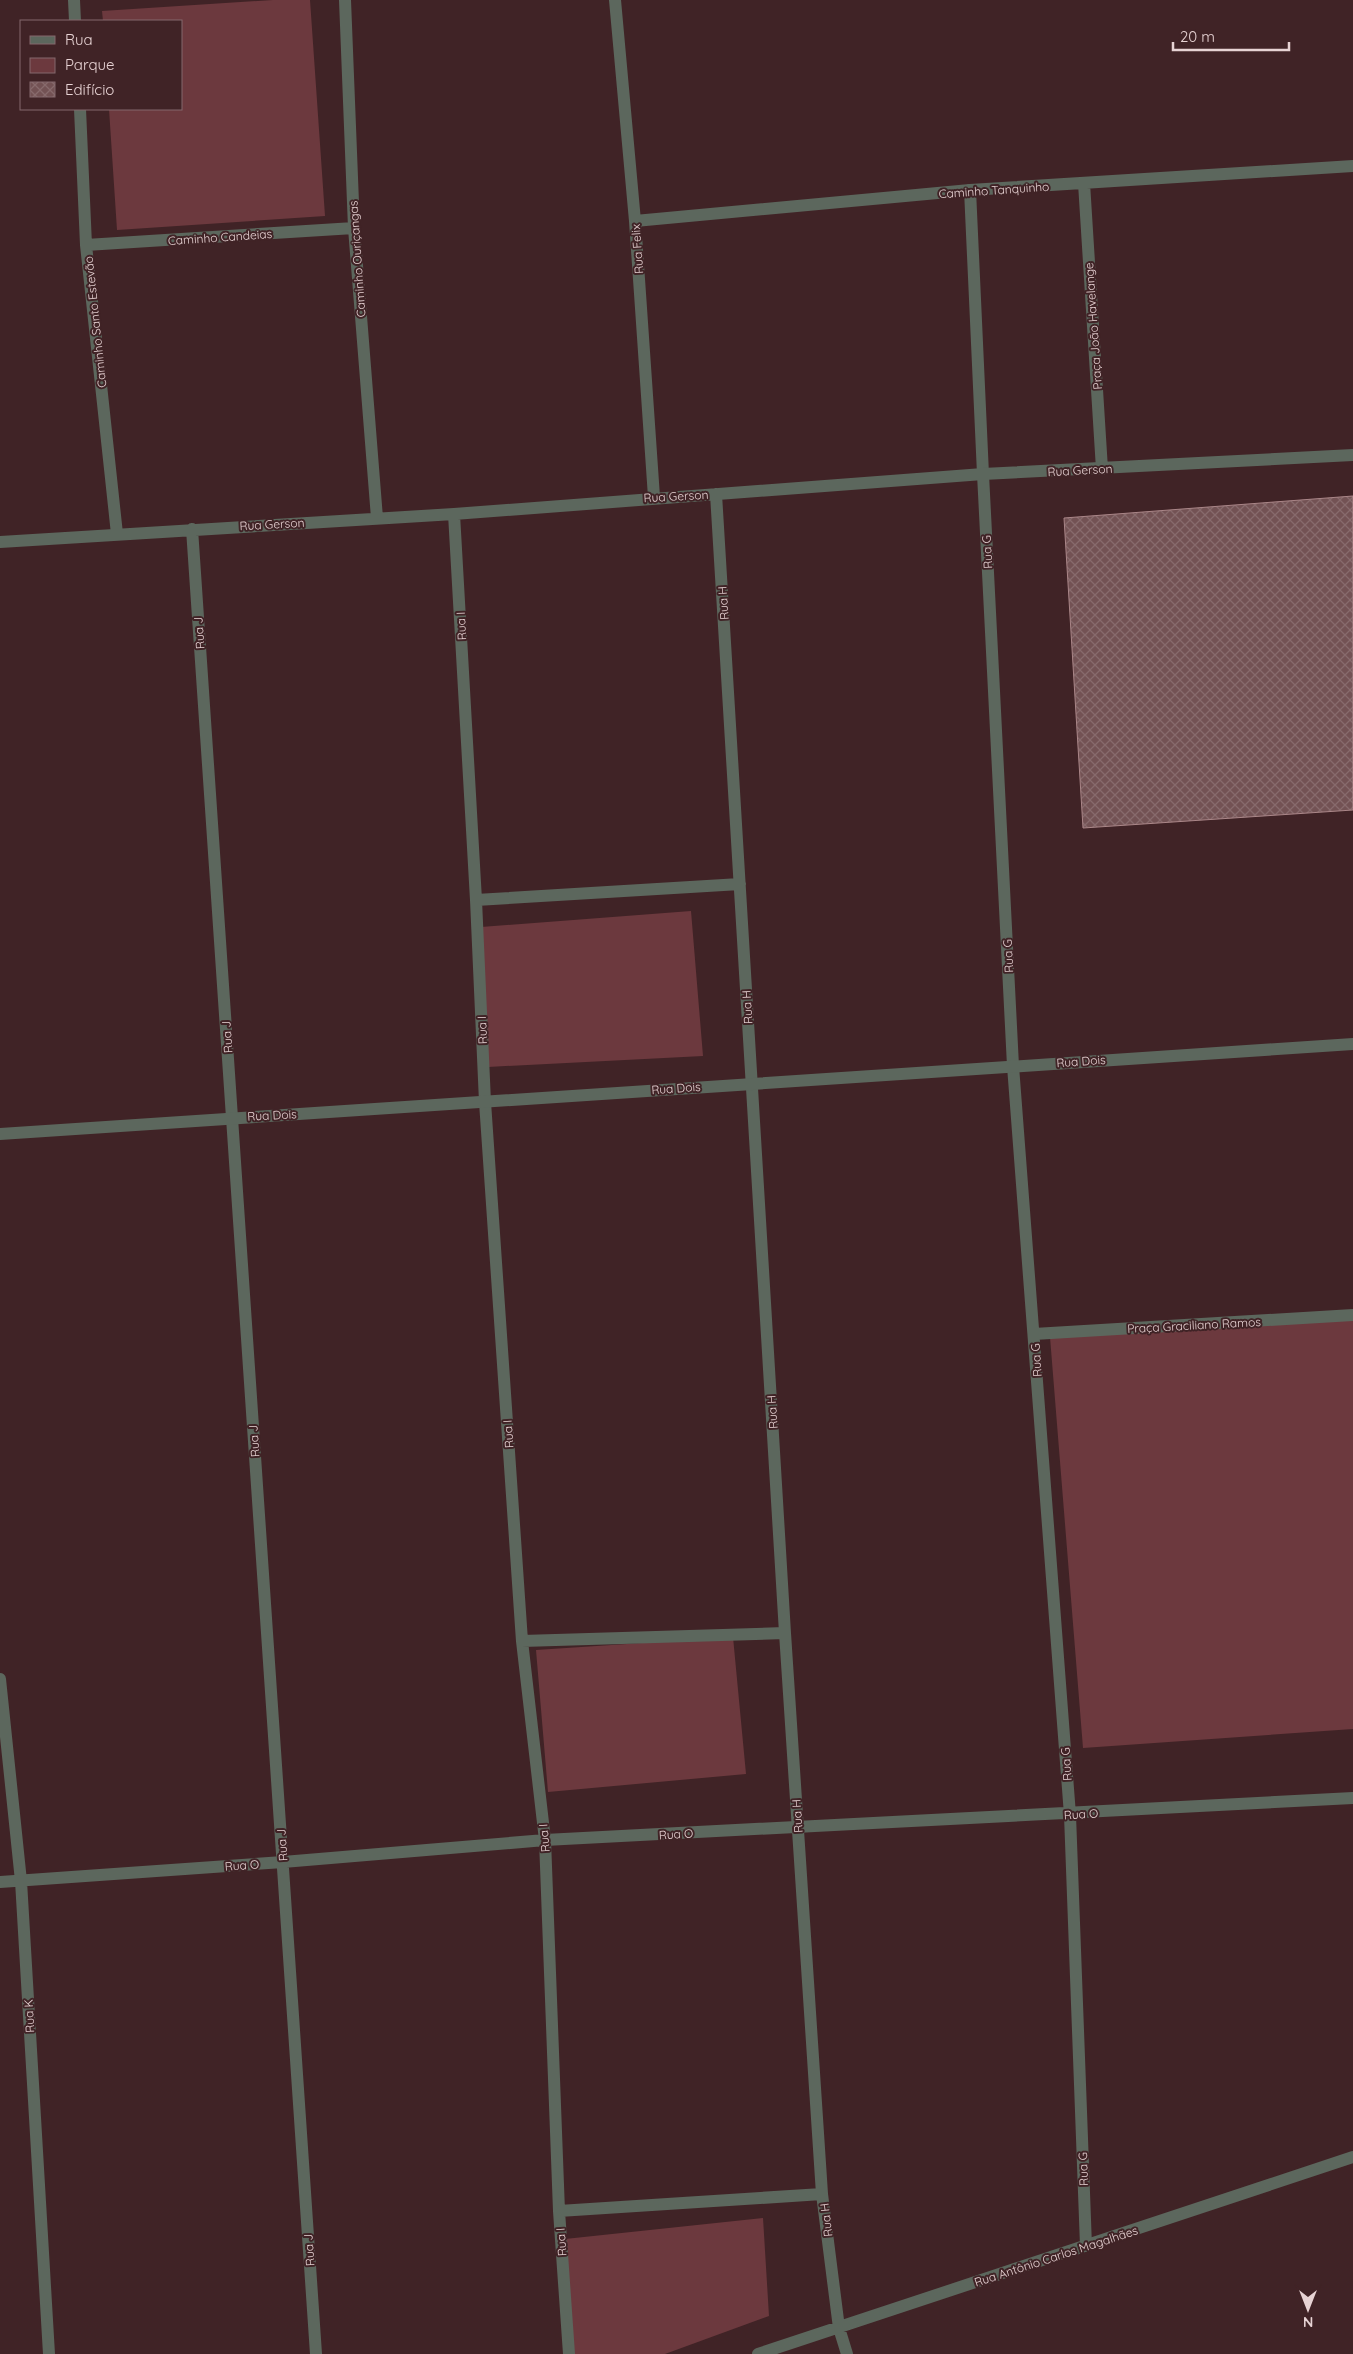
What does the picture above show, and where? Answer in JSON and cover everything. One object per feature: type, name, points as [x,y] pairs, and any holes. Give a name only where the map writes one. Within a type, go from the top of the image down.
[{"type":"street","points":[[74,0],[75,20]]},
{"type":"street","name":"Caminho Ouriçangas","points":[[345,0],[354,228],[377,518]]},
{"type":"street","name":"Rua Felix","points":[[615,0],[635,221],[654,497]]},
{"type":"street","name":"Caminho Santo Estevão","points":[[80,110],[86,245],[117,534]]},
{"type":"street","name":"Caminho Tanquinho","points":[[635,221],[970,190],[1353,166]]},
{"type":"street","name":"Praça João Havelange","points":[[1084,183],[1102,468]]},
{"type":"street","name":"Rua G","points":[[970,190],[1014,1066],[1070,1815],[1086,2246]]},
{"type":"street","name":"Caminho Candeias","points":[[86,245],[354,228]]},
{"type":"street","name":"Rua Gerson","points":[[0,542],[454,514],[654,497],[983,474],[1353,455]]},
{"type":"street","name":"Rua H","points":[[716,494],[785,1633],[822,2194],[839,2328],[847,2354]]},
{"type":"street","name":"Rua I","points":[[454,514],[476,900],[485,1102],[522,1641],[544,1840],[559,2211],[569,2354]]},
{"type":"street","name":"Rua J","points":[[192,529],[316,2354]]},
{"type":"street","points":[[476,900],[740,884]]},
{"type":"street","name":"Rua Dois","points":[[0,1134],[232,1117],[1353,1044]]},
{"type":"street","name":"Praça Graciliano Ramos","points":[[1034,1334],[1353,1316]]},
{"type":"street","points":[[522,1641],[785,1633]]},
{"type":"street","name":"Rua K","points":[[0,1679],[21,1881],[49,2354]]},
{"type":"street","name":"Rua O","points":[[0,1882],[283,1862],[544,1840],[1070,1815],[1353,1798]]},
{"type":"street","name":"Rua Antônio Carlos Magalhães","points":[[758,2354],[1353,2158]]},
{"type":"street","points":[[559,2211],[822,2194]]},
{"type":"green space","points":[[273,0],[310,0],[325,216],[117,230],[109,110],[182,110],[182,20],[103,20],[102,11]]},
{"type":"green space","points":[[691,911],[703,1056],[488,1067],[481,927]]},
{"type":"green space","points":[[1353,1313],[1353,1729],[1083,1748],[1050,1337]]},
{"type":"green space","points":[[733,1637],[746,1774],[548,1792],[536,1650]]},
{"type":"green space","points":[[763,2218],[769,2316],[665,2354],[573,2354],[565,2239]]},
{"type":"building","points":[[1353,496],[1353,810],[1083,828],[1064,518]]}]
